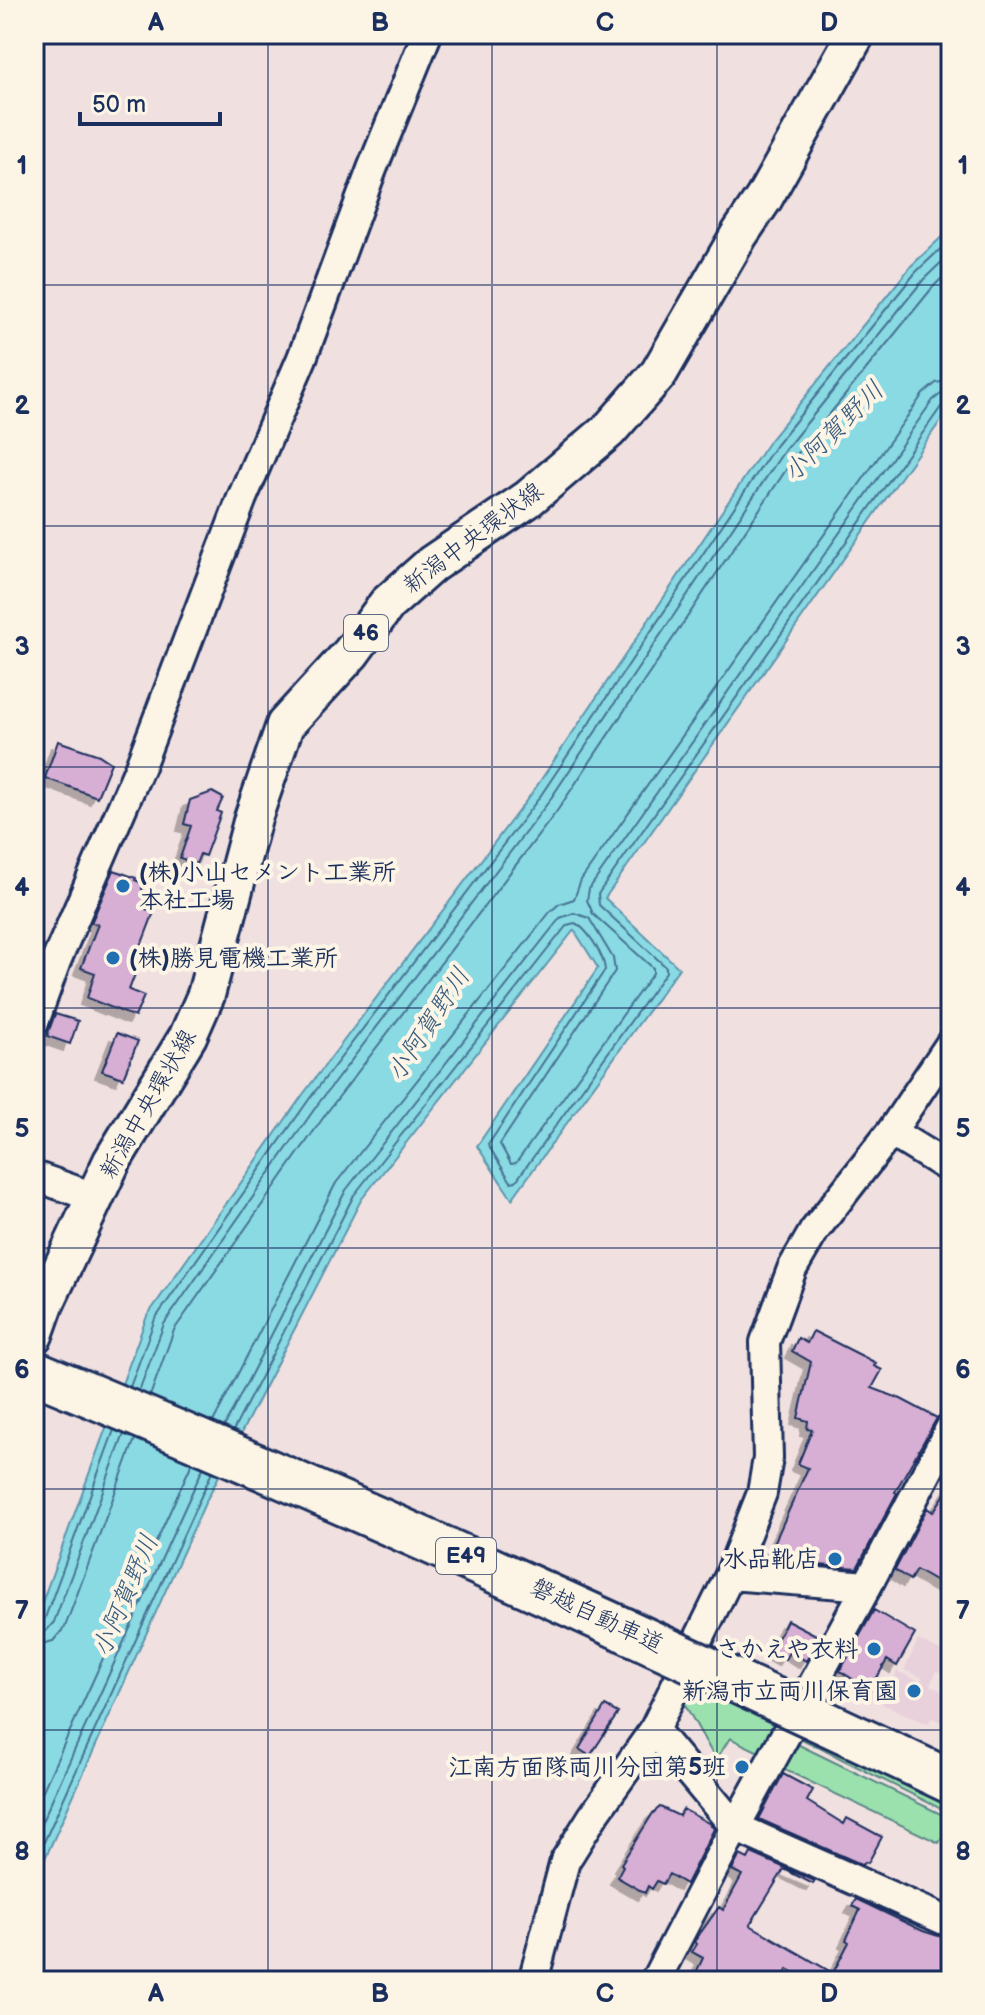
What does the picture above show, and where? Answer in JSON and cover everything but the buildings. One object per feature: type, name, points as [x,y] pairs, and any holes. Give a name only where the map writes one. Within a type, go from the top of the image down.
[{"type":"highway","name":"磐越自動車道","points":[[34,1372],[245,1459],[486,1565],[951,1782]]},
{"type":"main road","name":"新潟中央環状線","points":[[34,1335],[45,1304],[112,1161],[188,1036],[206,995],[253,818],[285,725],[351,653],[387,604],[432,564],[528,499],[609,430],[659,373],[739,235],[764,198],[856,34]]},
{"type":"street","points":[[34,1022],[56,961],[140,766],[242,498],[302,358],[427,34]]},
{"type":"street","points":[[533,1981],[565,1861],[654,1730],[730,1575],[762,1493],[768,1458],[765,1342],[792,1269],[814,1231],[891,1132],[951,1043]]},
{"type":"street","points":[[891,1132],[951,1169]]},
{"type":"street","points":[[34,1176],[96,1198]]},
{"type":"street","points":[[655,1981],[951,1427]]},
{"type":"street","points":[[730,1575],[867,1586]]},
{"type":"street","points":[[654,1730],[735,1827],[951,1923]]},
{"type":"shaded area","name":"新潟市立両川保育園","points":[[918,1640],[951,1656],[951,1666],[946,1674],[937,1671],[930,1685],[951,1695],[951,1734],[941,1729],[943,1723],[932,1718],[928,1724],[882,1704],[897,1671],[921,1682],[922,1677],[904,1670]]},
{"type":"green space","points":[[702,1679],[785,1723],[767,1756],[730,1738],[716,1760],[684,1703]]},
{"type":"green space","points":[[800,1726],[951,1798],[951,1814],[794,1735]]},
{"type":"green space","points":[[793,1742],[951,1819],[939,1843],[781,1768]]},
{"type":"water","name":"小阿賀野川","points":[[951,228],[951,406],[605,898],[679,968],[512,1199],[477,1146],[598,968],[574,930],[361,1200],[205,1503],[34,1883],[34,1624],[147,1316],[304,1093],[532,793],[770,440],[911,266]]},
{"type":"place","name":"(株)小山セメント工業所 本社工場","points":[[123,886]]},
{"type":"place","name":"(株)勝見電機工業所","points":[[113,958]]},
{"type":"place","name":"水品靴店","points":[[835,1559]]},
{"type":"place","name":"さかえや衣料","points":[[874,1649]]},
{"type":"place","name":"新潟市立両川保育園","points":[[914,1691]]},
{"type":"place","name":"江南方面隊両川分団第5班","points":[[742,1767]]}]
